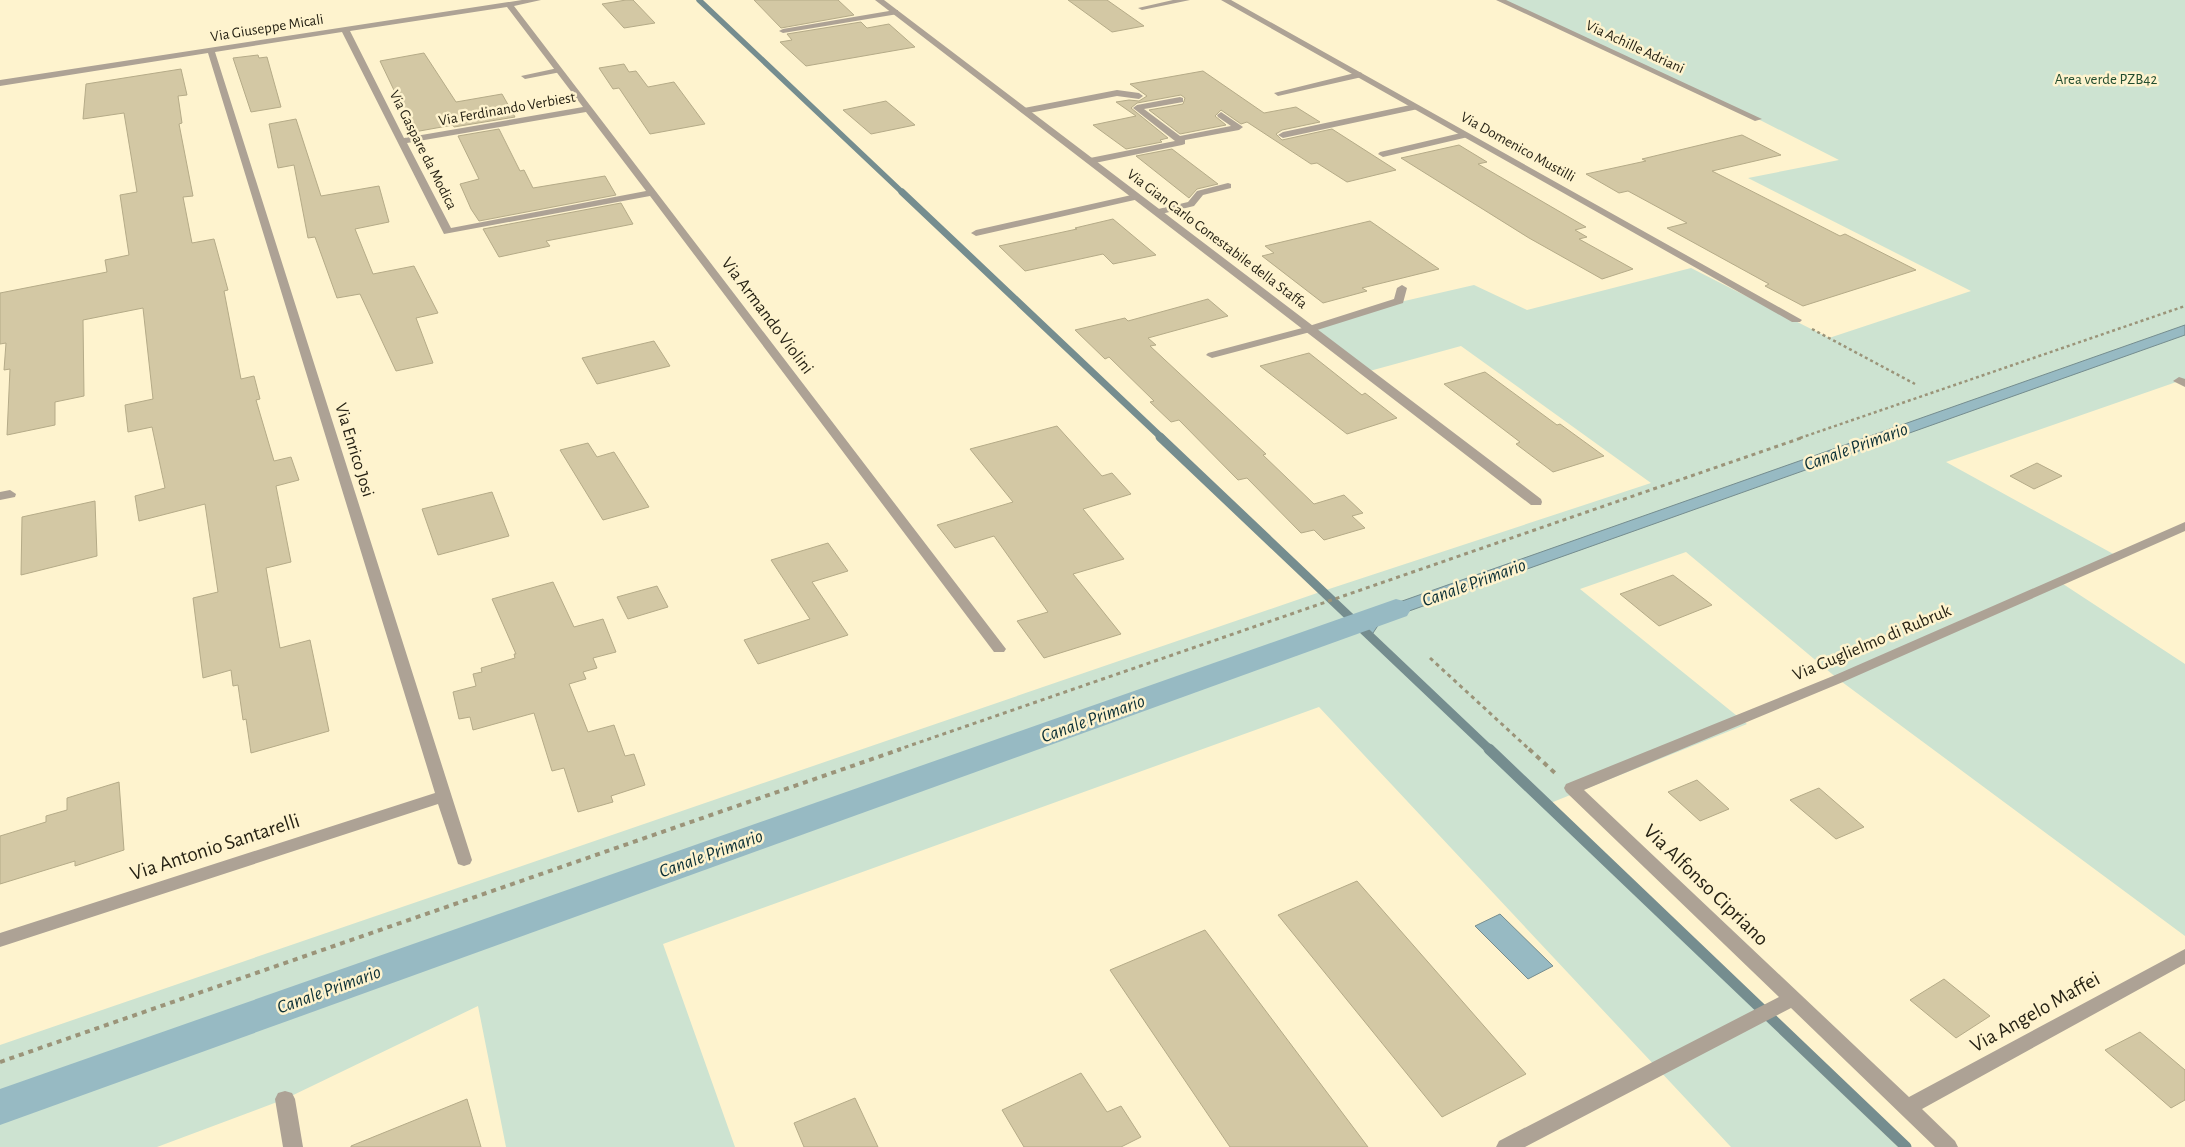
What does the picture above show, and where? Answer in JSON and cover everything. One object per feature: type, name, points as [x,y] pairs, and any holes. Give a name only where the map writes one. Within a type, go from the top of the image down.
[{"type":"street","name":"Via Giuseppe Micali","points":[[0,83],[537,0]]},
{"type":"street","name":"Via Gian Carlo Conestabile della Staffa","points":[[879,0],[1536,502]]},
{"type":"street","points":[[1142,8],[1186,0]]},
{"type":"street","name":"Via Domenico Mustilli","points":[[1225,0],[1796,320]]},
{"type":"street","name":"Via Achille Adriani","points":[[1500,0],[1758,119]]},
{"type":"street","name":"Via Armando Violini","points":[[508,4],[998,648]]},
{"type":"street","points":[[783,31],[895,12]]},
{"type":"street","name":"Via Gaspare da Modica","points":[[345,30],[448,232],[652,193]]},
{"type":"street","name":"Via Enrico Josi","points":[[211,51],[464,860]]},
{"type":"street","points":[[525,76],[558,70]]},
{"type":"street","points":[[1278,93],[1360,75]]},
{"type":"street","points":[[1024,111],[1117,93],[1139,96]]},
{"type":"street","points":[[1090,162],[1182,142],[1136,108],[1180,100]]},
{"type":"street","points":[[1282,135],[1415,106]]},
{"type":"street","name":"Via Ferdinando Verbiest","points":[[401,141],[588,109]]},
{"type":"street","points":[[1178,139],[1239,127],[1221,115]]},
{"type":"street","points":[[1383,154],[1466,135]]},
{"type":"street","points":[[1157,212],[1191,204],[1200,193],[1228,186]]},
{"type":"street","points":[[976,233],[1136,197]]},
{"type":"street","points":[[1212,355],[1310,329],[1399,301],[1402,288]]},
{"type":"street","name":"Via Guglielmo di Rubruk","points":[[1572,788],[1838,679],[2185,526]]},
{"type":"street","name":"Via Alfonso Cipriano","points":[[1572,788],[1948,1147]]},
{"type":"street","name":"Via Antonio Santarelli","points":[[0,940],[444,796]]},
{"type":"street","name":"Via Angelo Maffei","points":[[1906,1108],[2185,956]]},
{"type":"street","points":[[1506,1147],[1792,998]]},
{"type":"street","points":[[285,1099],[294,1147]]},
{"type":"path","points":[[0,1062],[1317,604],[2185,306]]},
{"type":"path","points":[[1796,320],[1914,384]]},
{"type":"path","points":[[1430,658],[1572,788]]},
{"type":"green space","name":"Area verde PZB42","points":[[1500,0],[2185,0],[2185,379],[1946,462],[2117,556],[2060,582],[2185,664],[2185,936],[1838,679],[1686,552],[1580,589],[1747,724],[1543,806],[1898,1147],[1731,1147],[1319,707],[663,944],[735,1147],[506,1147],[478,1006],[285,1099],[157,1147],[0,1147],[0,1045],[1323,591],[1651,483],[1461,346],[1366,372],[1310,329],[1387,305],[1474,285],[1527,310],[1691,268],[1829,338],[1971,291],[1748,178],[1839,160],[1758,119]]},
{"type":"water","points":[[2185,325],[2185,335],[1381,621],[1371,636],[1348,614],[1358,615],[1371,612]]},
{"type":"water","points":[[1500,914],[1553,966],[1528,979],[1475,926]]},
{"type":"building","points":[[633,0],[655,23],[624,28],[602,4]]},
{"type":"building","points":[[754,0],[838,0],[854,15],[781,28]]},
{"type":"building","points":[[1068,0],[1107,0],[1144,26],[1112,32]]},
{"type":"building","points":[[861,22],[867,28],[889,24],[915,47],[806,66],[780,42],[792,40],[787,34]]},
{"type":"building","points":[[424,53],[456,102],[502,94],[515,117],[414,132],[380,61]]},
{"type":"building","points":[[258,55],[259,58],[267,57],[281,107],[251,112],[233,58]]},
{"type":"building","points":[[624,64],[629,72],[636,71],[648,87],[674,82],[705,124],[650,134],[619,88],[613,89],[599,68]]},
{"type":"building","points":[[181,69],[187,95],[178,96],[182,123],[179,124],[193,196],[183,197],[192,243],[214,239],[228,290],[224,291],[241,379],[254,376],[260,399],[256,400],[274,461],[291,457],[299,480],[276,486],[291,562],[266,568],[280,648],[310,640],[329,731],[251,753],[246,719],[243,720],[238,685],[233,686],[231,670],[203,678],[193,598],[218,592],[205,504],[139,521],[135,496],[165,488],[152,427],[128,432],[125,405],[153,399],[143,308],[83,320],[84,396],[55,402],[55,425],[7,435],[10,369],[4,370],[6,343],[0,344],[0,293],[107,272],[105,260],[129,255],[120,195],[137,192],[124,113],[83,119],[86,84]]},
{"type":"building","points":[[1203,71],[1264,113],[1296,107],[1320,122],[1282,130],[1276,134],[1282,140],[1332,129],[1396,170],[1347,182],[1317,163],[1311,164],[1247,122],[1241,124],[1221,110],[1215,116],[1226,125],[1180,134],[1149,110],[1183,104],[1185,98],[1181,95],[1137,103],[1131,108],[1168,138],[1160,140],[1162,142],[1126,149],[1093,125],[1136,116],[1116,102],[1139,101],[1147,96],[1130,84]]},
{"type":"building","points":[[886,101],[915,125],[871,134],[843,110]]},
{"type":"building","points":[[296,119],[321,196],[379,186],[389,222],[355,229],[373,274],[414,266],[438,313],[416,318],[433,363],[396,371],[360,294],[337,298],[315,237],[308,238],[294,165],[278,168],[269,124]]},
{"type":"building","points":[[499,129],[520,171],[524,170],[533,188],[605,176],[616,195],[479,221],[471,209],[460,184],[479,179],[458,136]]},
{"type":"building","points":[[1742,135],[1781,155],[1712,171],[1840,236],[1845,234],[1916,270],[1803,306],[1765,286],[1769,284],[1667,228],[1687,223],[1628,191],[1619,193],[1586,174],[1646,161],[1642,159]]},
{"type":"building","points":[[1459,145],[1487,162],[1478,164],[1586,227],[1575,230],[1587,237],[1579,239],[1633,269],[1602,279],[1529,238],[1401,158]]},
{"type":"building","points":[[1172,149],[1218,184],[1197,189],[1189,198],[1136,156]]},
{"type":"building","points":[[621,203],[633,224],[546,241],[550,246],[499,257],[483,229]]},
{"type":"building","points":[[1113,219],[1156,255],[1113,264],[1103,254],[1025,271],[999,246],[1077,229],[1075,228]]},
{"type":"building","points":[[1370,221],[1439,269],[1362,288],[1367,291],[1323,303],[1262,256],[1274,253],[1265,246]]},
{"type":"building","points":[[1208,299],[1228,316],[1148,338],[1156,345],[1150,346],[1266,454],[1263,455],[1314,504],[1344,495],[1363,513],[1352,516],[1365,528],[1324,540],[1314,530],[1301,533],[1247,478],[1238,480],[1179,420],[1171,422],[1150,402],[1154,401],[1109,357],[1105,359],[1075,330],[1125,318],[1128,321]]},
{"type":"building","points":[[654,341],[670,366],[597,384],[582,358]]},
{"type":"building","points":[[1309,353],[1362,395],[1365,393],[1397,418],[1347,434],[1260,366]]},
{"type":"building","points":[[1485,372],[1557,425],[1560,424],[1604,456],[1553,472],[1516,444],[1520,442],[1444,384]]},
{"type":"building","points":[[1057,426],[1102,476],[1112,473],[1131,494],[1083,509],[1124,559],[1073,574],[1121,634],[1044,658],[1017,621],[1048,612],[994,536],[955,548],[937,525],[1013,502],[970,449]]},
{"type":"building","points":[[588,443],[597,457],[614,452],[649,507],[603,520],[560,450]]},
{"type":"building","points":[[2037,463],[2062,476],[2034,489],[2010,476]]},
{"type":"building","points":[[492,492],[509,536],[438,555],[422,509]]},
{"type":"building","points":[[95,501],[97,556],[21,575],[22,517]]},
{"type":"building","points":[[828,543],[848,571],[812,582],[848,635],[758,664],[744,640],[810,619],[771,560]]},
{"type":"building","points":[[1673,575],[1712,605],[1659,626],[1620,594]]},
{"type":"building","points":[[553,582],[574,627],[603,619],[616,652],[593,658],[597,668],[583,672],[586,679],[569,684],[588,732],[614,725],[625,756],[634,754],[645,785],[611,796],[613,802],[578,812],[564,768],[552,771],[534,713],[473,730],[470,717],[459,719],[453,692],[476,686],[473,674],[482,672],[481,668],[515,658],[514,654],[516,654],[492,599]]},
{"type":"building","points":[[657,586],[668,607],[628,619],[617,597]]},
{"type":"building","points":[[1697,780],[1729,809],[1700,821],[1668,792]]},
{"type":"building","points":[[119,782],[124,850],[75,866],[75,861],[0,884],[0,836],[46,822],[46,816],[67,810],[67,798]]},
{"type":"building","points":[[1819,788],[1864,827],[1836,839],[1790,800]]},
{"type":"building","points":[[1357,881],[1526,1074],[1442,1117],[1278,915]]},
{"type":"building","points":[[1205,930],[1368,1147],[1230,1147],[1110,970]]},
{"type":"building","points":[[1944,979],[1990,1016],[1956,1038],[1910,1000]]},
{"type":"building","points":[[2140,1032],[2185,1070],[2185,1100],[2171,1108],[2105,1050]]},
{"type":"building","points":[[1081,1073],[1107,1112],[1121,1106],[1141,1137],[1121,1147],[1024,1147],[1002,1110]]},
{"type":"building","points":[[855,1098],[878,1147],[804,1147],[794,1123]]},
{"type":"building","points":[[467,1099],[481,1147],[351,1147],[351,1146]]},
{"type":"waterway","points":[[699,0],[903,193]]},
{"type":"waterway","points":[[902,192],[1162,438]]},
{"type":"waterway","points":[[1160,437],[1490,750]]},
{"type":"waterway","name":"Canale Primario","points":[[0,1107],[1396,609]]},
{"type":"waterway","points":[[1489,749],[1906,1147]]}]
